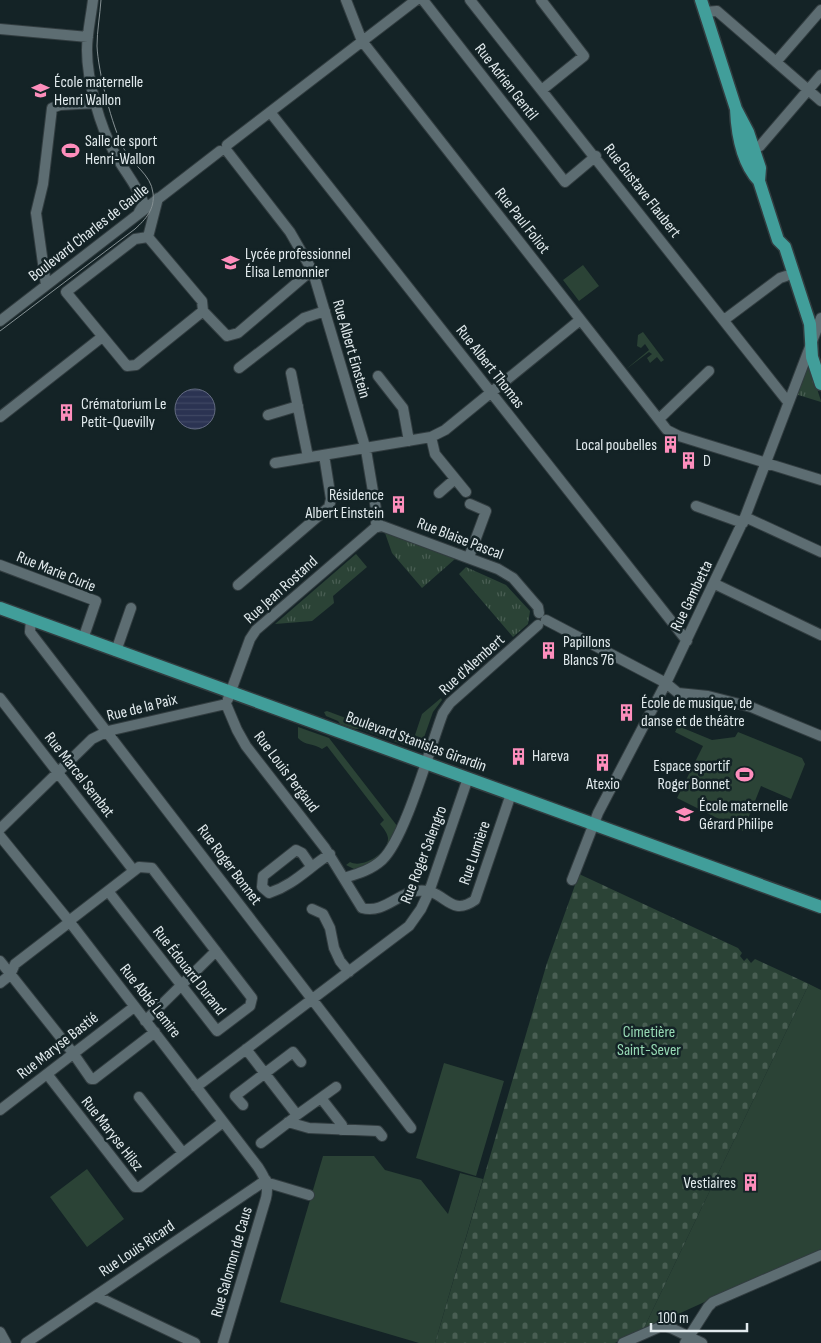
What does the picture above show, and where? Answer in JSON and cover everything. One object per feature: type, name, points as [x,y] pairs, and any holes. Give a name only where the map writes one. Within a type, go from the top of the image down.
[{"type":"main road","points":[[694,0],[706,36],[714,45]]},
{"type":"main road","points":[[703,6],[736,109],[746,124],[760,168],[759,181],[778,240],[777,249],[803,327],[821,357]]},
{"type":"main road","points":[[736,109],[736,128],[750,171],[759,181]]},
{"type":"main road","points":[[778,240],[785,247],[809,319],[812,357],[821,384]]},
{"type":"main road","name":"Boulevard Stanislas Girardin","points":[[0,608],[116,650],[228,698],[424,762],[821,907]]},
{"type":"street","points":[[93,0],[88,37],[88,57],[96,103],[114,153],[140,193],[144,204],[137,215]]},
{"type":"street","name":"Rue Paul Foliot","points":[[346,0],[362,41],[667,430],[679,436],[765,464],[821,480]]},
{"type":"street","name":"Boulevard Charles de Gaulle","points":[[0,321],[416,0]]},
{"type":"street","name":"Rue Adrien Gentil","points":[[423,0],[565,182],[596,156]]},
{"type":"street","name":"Rue Gustave Flaubert","points":[[470,0],[543,89],[788,402]]},
{"type":"street","points":[[541,0],[584,56],[543,89]]},
{"type":"street","points":[[703,6],[717,11],[821,101]]},
{"type":"street","points":[[776,62],[821,10]]},
{"type":"street","points":[[0,29],[88,37]]},
{"type":"street","points":[[754,149],[760,146],[821,75]]},
{"type":"street","points":[[46,285],[36,212],[43,184],[52,108],[60,105],[96,103]]},
{"type":"street","name":"Rue Albert Thomas","points":[[270,112],[687,641]]},
{"type":"street","name":"Rue Albert Einstein","points":[[224,149],[290,232],[312,270],[365,448],[379,524]]},
{"type":"street","points":[[148,237],[158,198]]},
{"type":"street","points":[[148,237],[202,301],[203,311],[223,334],[233,336],[312,270]]},
{"type":"street","points":[[148,237],[135,239],[66,292],[127,366],[136,366],[203,311]]},
{"type":"street","points":[[724,320],[780,278],[786,276]]},
{"type":"street","points":[[239,368],[304,318],[324,311]]},
{"type":"street","name":"Rue Gambetta","points":[[572,880],[594,824],[687,641],[744,520],[821,318]]},
{"type":"street","points":[[275,463],[431,437],[445,430],[580,320]]},
{"type":"street","points":[[0,418],[102,336]]},
{"type":"street","points":[[659,419],[708,371]]},
{"type":"street","points":[[291,374],[308,458]]},
{"type":"street","points":[[378,376],[404,408],[409,441]]},
{"type":"street","points":[[268,415],[298,406]]},
{"type":"street","points":[[431,437],[435,454],[466,492]]},
{"type":"street","points":[[238,585],[329,506],[331,498],[324,455]]},
{"type":"street","points":[[439,493],[455,480]]},
{"type":"street","points":[[469,557],[486,511],[470,504]]},
{"type":"street","points":[[696,506],[744,520],[821,552]]},
{"type":"street","name":"Rue Blaise Pascal","points":[[379,524],[498,569],[512,578],[538,607],[541,619],[666,683],[678,693],[708,696],[751,706],[821,736]]},
{"type":"street","name":"Rue Jean Rostand","points":[[228,698],[250,639],[256,630],[379,524]]},
{"type":"street","name":"Rue Marie Curie","points":[[0,565],[96,601],[83,639]]},
{"type":"street","points":[[715,584],[821,634]]},
{"type":"street","points":[[116,650],[131,608]]},
{"type":"street","name":"Rue d'Alembert","points":[[344,878],[368,869],[390,852],[401,830],[443,713],[450,703],[541,619]]},
{"type":"street","name":"Rue Roger Bonnet","points":[[31,620],[30,632],[108,731],[411,1128]]},
{"type":"street","name":"Rue Marcel Sembat","points":[[0,698],[134,871]]},
{"type":"street","name":"Rue de la Paix","points":[[0,829],[92,739],[108,731],[228,698]]},
{"type":"street","name":"Rue Louis Pergaud","points":[[228,698],[237,730],[246,746],[330,854],[356,901],[362,908],[368,910],[376,909],[416,891],[428,892]]},
{"type":"street","name":"Rue Roger Salengro","points":[[196,1086],[409,926],[421,909],[428,892],[468,778]]},
{"type":"street","name":"Rue Lumière","points":[[428,892],[440,895],[456,907],[465,907],[475,900],[511,794]]},
{"type":"street","name":"Rue Abbé Lemire","points":[[0,836],[155,1032],[223,1122],[267,1185]]},
{"type":"street","points":[[311,866],[302,853],[296,850],[263,876],[262,886],[269,892],[283,888],[330,854]]},
{"type":"street","points":[[0,983],[10,975],[15,964],[139,867],[152,868],[216,951],[145,1021]]},
{"type":"street","name":"Rue Édouard Durand","points":[[108,891],[217,1031],[250,1006],[252,998],[216,951]]},
{"type":"street","points":[[312,909],[323,914],[330,928],[334,948],[340,961],[349,972]]},
{"type":"street","points":[[0,961],[74,1053],[91,1079],[94,1079],[155,1032]]},
{"type":"street","name":"Rue Maryse Bastié","points":[[2,1105],[134,1007]]},
{"type":"street","points":[[246,1049],[297,1115]]},
{"type":"street","points":[[243,1105],[235,1096],[293,1052],[301,1062]]},
{"type":"street","name":"Rue Maryse Hilsz","points":[[46,1074],[136,1187],[140,1187],[223,1122]]},
{"type":"street","points":[[261,1143],[336,1087]]},
{"type":"street","points":[[140,1097],[183,1152]]},
{"type":"street","points":[[322,1098],[342,1125],[342,1130]]},
{"type":"street","points":[[288,1122],[309,1128],[378,1131],[382,1136]]},
{"type":"street","points":[[267,1185],[272,1184],[309,1195]]},
{"type":"street","name":"Rue Louis Ricard","points":[[26,1343],[267,1185]]},
{"type":"street","name":"Rue Salomon de Caus","points":[[223,1343],[267,1185]]},
{"type":"street","points":[[687,1339],[713,1302],[821,1254]]},
{"type":"street","points":[[96,1296],[195,1343]]},
{"type":"street","points":[[623,1343],[662,1326],[687,1339],[702,1343]]},
{"type":"street","points":[[0,1332],[6,1343]]},
{"type":"green space","points":[[583,265],[599,286],[579,301],[563,280]]},
{"type":"green space","points":[[643,332],[664,360],[661,362],[657,357],[650,363],[647,358],[652,354],[649,352],[625,370],[649,350],[645,344],[641,348],[637,346],[638,335]]},
{"type":"green space","points":[[809,364],[821,401],[821,402],[795,394]]},
{"type":"green space","points":[[385,533],[455,559],[422,588],[392,553]]},
{"type":"green space","points":[[356,554],[367,567],[333,596],[334,603],[312,621],[275,624]]},
{"type":"green space","points":[[466,567],[506,585],[530,611],[528,624],[513,637],[459,574]]},
{"type":"green space","points":[[441,698],[442,700],[433,712],[422,743],[415,735],[422,714]]},
{"type":"green space","points":[[327,711],[402,739],[410,734],[414,735],[410,747],[340,724],[338,721],[326,716],[324,712]]},
{"type":"green space","name":"Espace sportif Roger Bonnet","points":[[678,726],[712,740],[735,737],[738,732],[802,758],[805,764],[791,799],[761,786],[743,831],[677,798],[703,746],[675,732]]},
{"type":"green space","points":[[298,727],[329,738],[398,827],[379,860],[356,870],[346,865],[350,862],[355,864],[368,861],[380,854],[387,844],[388,838],[380,824],[384,820],[327,746],[322,749],[301,741],[298,738]]},
{"type":"green space","name":"Cimetière Saint-Sever","points":[[579,874],[738,948],[742,953],[740,956],[744,961],[747,958],[751,963],[755,959],[809,984],[643,1330],[615,1343],[435,1343],[547,963]]},
{"type":"green space","points":[[809,984],[821,990],[821,1249],[643,1330]]},
{"type":"green space","points":[[444,1063],[504,1081],[476,1176],[416,1158]]},
{"type":"green space","points":[[323,1156],[374,1156],[385,1170],[421,1180],[448,1214],[460,1173],[483,1179],[435,1343],[419,1343],[280,1302]]},
{"type":"green space","points":[[87,1169],[124,1219],[87,1247],[50,1197]]},
{"type":"water","points":[[191,389],[199,389],[206,392],[212,398],[215,409],[212,420],[206,426],[199,429],[191,429],[184,426],[178,420],[175,413],[175,405],[178,398],[184,392]]},
{"type":"tram line","points":[[0,331],[135,229],[146,217],[153,204],[152,186],[127,155],[119,139],[106,99],[97,46],[101,0]]},
{"type":"place","name":"École maternelle Henri Wallon","points":[[40,91]]},
{"type":"place","name":"Salle de sport Henri-Wallon","points":[[71,150]]},
{"type":"place","name":"Lycée professionnel Élisa Lemonnier","points":[[231,263]]},
{"type":"place","name":"Crématorium Le Petit-Quevilly","points":[[67,413]]},
{"type":"place","name":"Local poubelles","points":[[671,445]]},
{"type":"place","name":"D","points":[[689,461]]},
{"type":"place","name":"Résidence Albert Einstein","points":[[398,504]]},
{"type":"place","name":"Papillons Blancs 76","points":[[549,651]]},
{"type":"place","name":"École de musique, de danse et de théâtre","points":[[627,712]]},
{"type":"place","name":"Hareva","points":[[518,756]]},
{"type":"place","name":"Atexio","points":[[603,762]]},
{"type":"place","name":"Espace sportif Roger Bonnet","points":[[744,775]]},
{"type":"place","name":"École maternelle Gérard Philipe","points":[[685,815]]},
{"type":"place","name":"Vestiaires","points":[[750,1183]]}]
